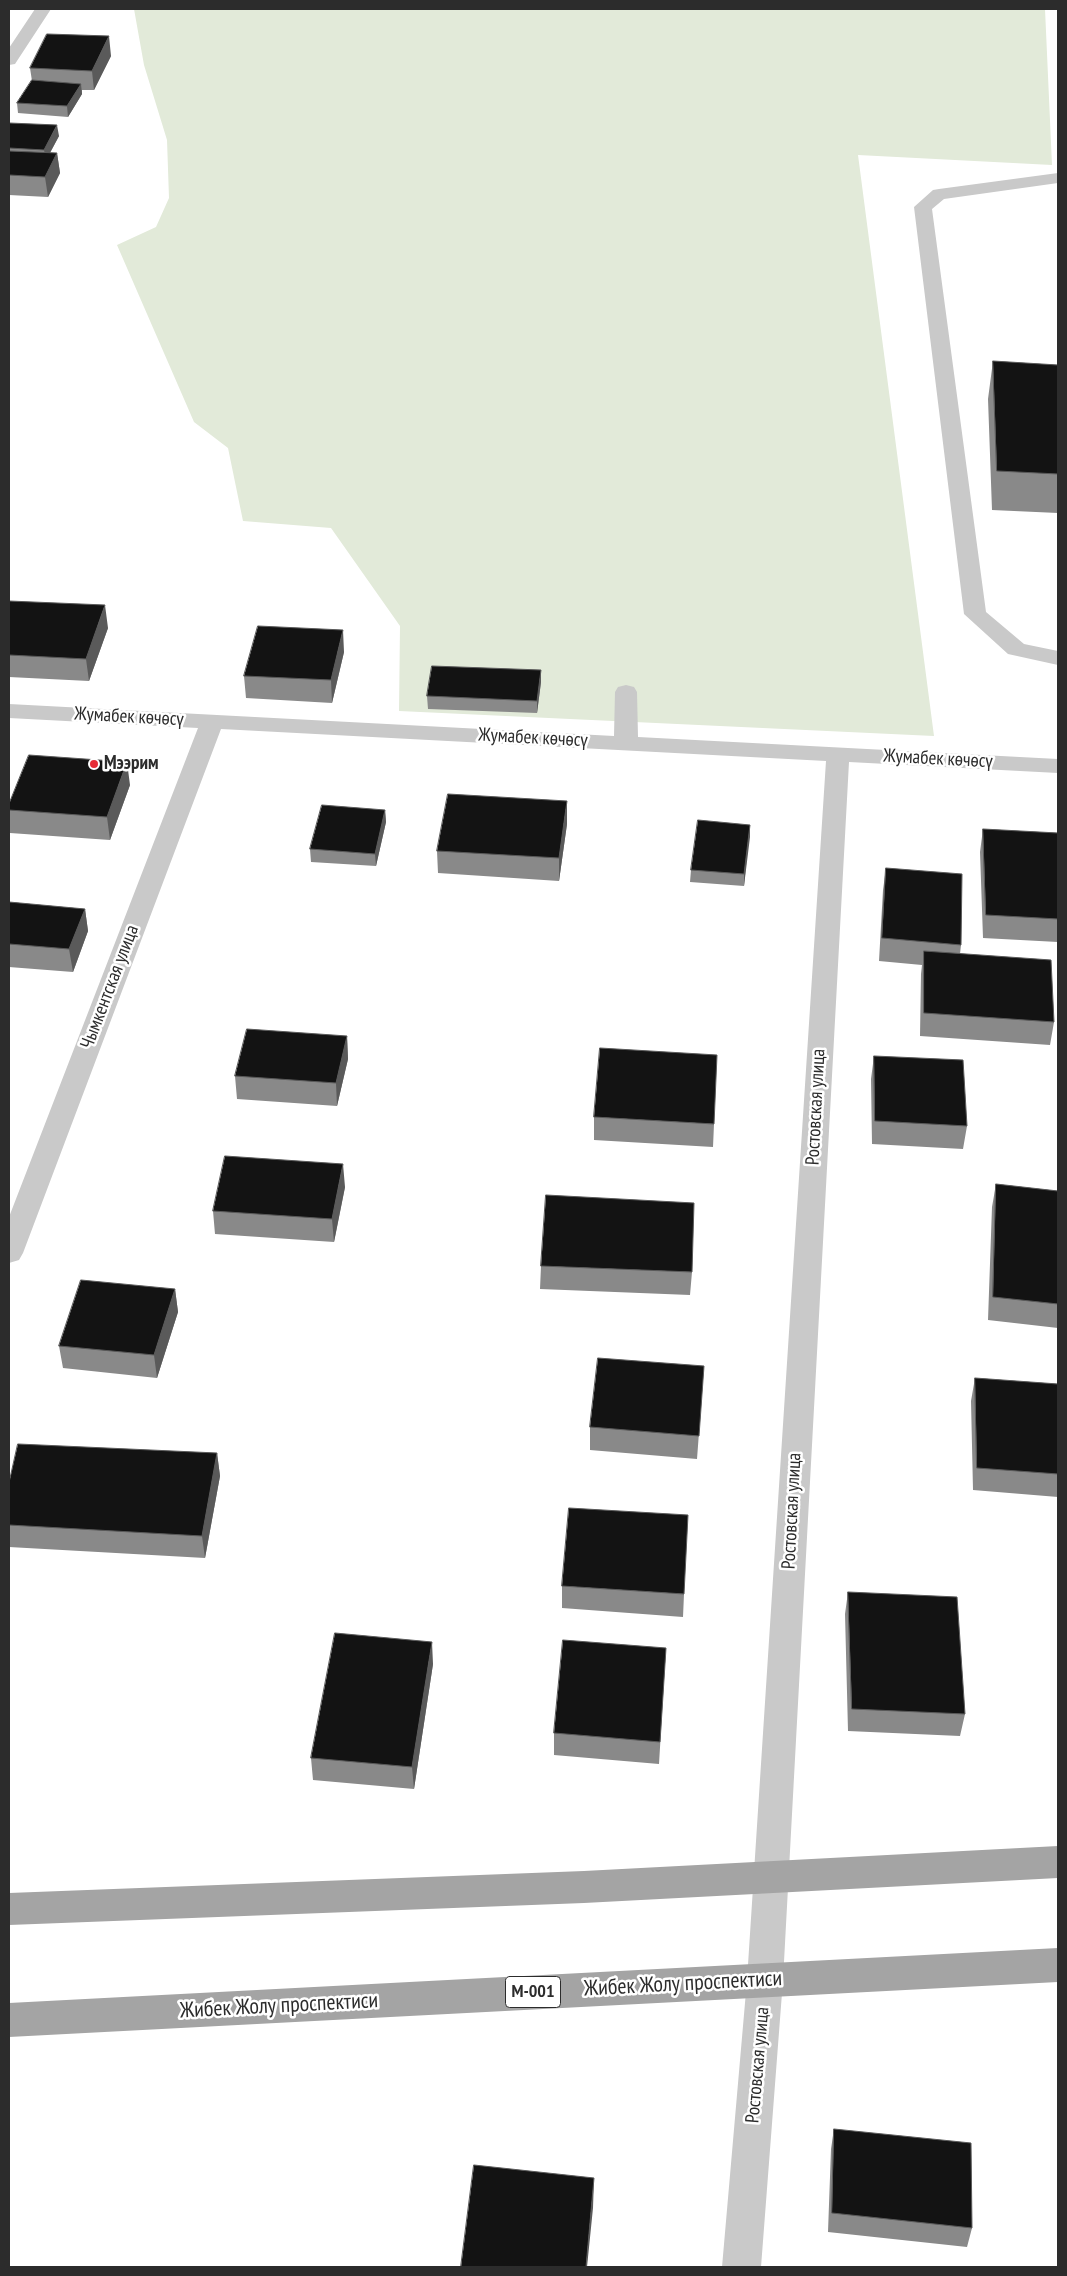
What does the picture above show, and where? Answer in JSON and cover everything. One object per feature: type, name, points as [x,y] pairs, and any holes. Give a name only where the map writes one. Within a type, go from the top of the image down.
[{"type":"main road","points":[[9,1909],[770,1878],[1058,1862]]},
{"type":"main road","name":"Жибек Жолу проспектиси","points":[[9,2020],[1058,1965]]},
{"type":"street","points":[[9,60],[43,9]]},
{"type":"street","points":[[1058,178],[939,194],[923,208],[975,614],[1016,649],[1058,658]]},
{"type":"street","points":[[626,692],[626,743]]},
{"type":"street","name":"Жумабек көчөсү","points":[[9,710],[1058,766]]},
{"type":"street","name":"Чымкентская улица","points":[[9,1253],[212,721]]},
{"type":"street","name":"Ростовская улица","points":[[742,2267],[765,1980],[838,754]]},
{"type":"green space","points":[[134,9],[1045,9],[1052,165],[858,155],[934,736],[399,711],[400,626],[331,528],[243,521],[228,448],[194,422],[117,245],[156,227],[169,198],[167,140],[144,65]]},
{"type":"building","points":[[47,34],[109,36],[92,71],[30,68]]},
{"type":"building","points":[[32,80],[81,84],[67,106],[17,103]]},
{"type":"building","points":[[9,123],[57,125],[44,150],[9,148]]},
{"type":"building","points":[[9,151],[57,153],[45,177],[9,175]]},
{"type":"building","points":[[993,361],[1058,365],[1058,474],[997,471]]},
{"type":"building","points":[[9,601],[105,605],[86,659],[9,655]]},
{"type":"building","points":[[258,626],[343,630],[331,680],[244,676]]},
{"type":"building","points":[[432,666],[541,670],[537,701],[427,696]]},
{"type":"building","points":[[29,755],[127,762],[107,817],[9,810],[9,804]]},
{"type":"building","points":[[448,794],[567,801],[559,858],[437,851]]},
{"type":"building","points":[[322,805],[385,810],[375,854],[310,849]]},
{"type":"building","points":[[698,820],[750,825],[744,874],[691,870]]},
{"type":"building","points":[[983,829],[1058,833],[1058,919],[986,915]]},
{"type":"building","points":[[886,868],[962,874],[961,945],[882,938]]},
{"type":"building","points":[[9,902],[85,909],[69,949],[9,944]]},
{"type":"building","points":[[924,951],[1051,960],[1054,1022],[924,1013]]},
{"type":"building","points":[[247,1029],[347,1036],[336,1083],[235,1076]]},
{"type":"building","points":[[600,1048],[717,1055],[714,1124],[594,1117]]},
{"type":"building","points":[[874,1056],[963,1060],[967,1126],[875,1121]]},
{"type":"building","points":[[225,1156],[343,1164],[332,1219],[213,1211]]},
{"type":"building","points":[[996,1184],[1058,1191],[1058,1304],[993,1297]]},
{"type":"building","points":[[546,1195],[694,1203],[692,1272],[541,1266]]},
{"type":"building","points":[[81,1280],[175,1289],[154,1355],[59,1346]]},
{"type":"building","points":[[598,1358],[704,1366],[699,1436],[590,1427]]},
{"type":"building","points":[[975,1378],[1058,1384],[1058,1474],[977,1468]]},
{"type":"building","points":[[18,1444],[217,1453],[202,1536],[9,1525],[9,1483]]},
{"type":"building","points":[[569,1508],[688,1515],[684,1594],[562,1586]]},
{"type":"building","points":[[848,1592],[957,1597],[965,1714],[852,1709]]},
{"type":"building","points":[[335,1633],[432,1642],[412,1767],[311,1758]]},
{"type":"building","points":[[563,1640],[666,1648],[660,1742],[554,1733]]},
{"type":"building","points":[[834,2129],[971,2143],[972,2228],[832,2213]]},
{"type":"building","points":[[474,2165],[594,2178],[586,2267],[461,2267]]},
{"type":"place","name":"Мээрим","points":[[94,764]]}]
